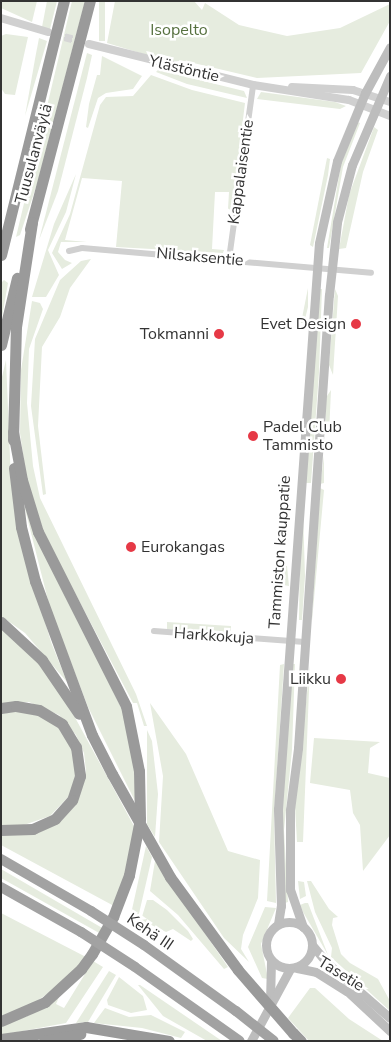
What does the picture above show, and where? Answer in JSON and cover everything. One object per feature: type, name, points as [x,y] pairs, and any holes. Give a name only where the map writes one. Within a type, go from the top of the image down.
[{"type":"highway","name":"Tuusulanväylä","points":[[1,255],[64,1]]},
{"type":"highway","name":"Tuusulanväylä","points":[[1,345],[90,1]]},
{"type":"highway","points":[[1,239],[9,218]]},
{"type":"highway","points":[[32,222],[16,327],[13,432],[14,481],[33,572],[92,734],[112,774],[170,877],[238,970],[297,1037]]},
{"type":"highway","points":[[1,1021],[45,1002],[81,969],[92,954],[113,917],[129,875],[140,819],[140,771],[126,706],[114,676],[38,532],[24,488],[13,432]]},
{"type":"highway","points":[[1,622],[42,660],[92,734]]},
{"type":"highway","points":[[1,708],[16,706],[39,710],[62,724],[76,747],[80,776],[72,800],[56,819],[33,829],[1,830]]},
{"type":"highway","name":"Kehä III","points":[[1,859],[144,944],[274,1041]]},
{"type":"highway","points":[[1,887],[81,932],[240,1041]]},
{"type":"highway","points":[[2,1039],[69,1028],[117,1031],[169,1041]]},
{"type":"highway","points":[[44,1041],[117,1031]]},
{"type":"main road","name":"Tammiston kauppatie","points":[[278,924],[281,906],[278,809],[316,267],[329,185],[360,104],[390,47]]},
{"type":"main road","name":"Tammiston kauppatie","points":[[304,927],[294,904],[288,872],[290,810],[298,748],[332,268],[337,222],[349,173],[390,76]]},
{"type":"main road","points":[[251,1041],[270,1008],[293,968],[308,958],[312,945],[304,927],[290,922],[278,924],[266,941],[270,960],[270,1008]]},
{"type":"main road","name":"Tasetie","points":[[312,945],[328,964],[390,1018]]},
{"type":"main road","points":[[270,960],[282,968],[293,968]]},
{"type":"main road","name":"Tasetie","points":[[293,968],[316,972],[347,991],[390,1031]]},
{"type":"street","points":[[1,18],[48,32]]},
{"type":"street","name":"Ylästöntie","points":[[89,44],[253,85],[280,87],[309,86],[365,93],[390,102]]},
{"type":"street","name":"Kappalaisentie","points":[[229,259],[253,85]]},
{"type":"street","name":"Ylästöntie","points":[[280,87],[360,104],[390,116]]},
{"type":"street","name":"Nilsaksentie","points":[[69,251],[82,248],[229,259],[371,273]]},
{"type":"street","name":"Harkkokuja","points":[[154,632],[305,642]]},
{"type":"green space","points":[[1,1],[37,1],[32,22],[1,8]]},
{"type":"green space","points":[[47,1],[57,1],[50,29],[42,27]]},
{"type":"green space","points":[[72,1],[85,1],[38,181],[20,235],[16,237]]},
{"type":"green space","points":[[99,1],[105,1],[105,41],[99,41]]},
{"type":"green space","name":"Isopelto","points":[[115,1],[194,1],[202,10],[205,3],[239,25],[287,36],[340,28],[390,4],[390,21],[361,73],[257,78],[185,61],[167,61],[107,43]]},
{"type":"green space","points":[[6,34],[28,37],[15,95],[5,94],[1,88],[1,36]]},
{"type":"green space","points":[[39,38],[47,41],[25,116],[35,59]]},
{"type":"green space","points":[[87,53],[92,55],[58,191],[39,240]]},
{"type":"green space","points":[[102,56],[142,76],[133,89],[106,93],[98,98],[88,128],[86,127],[89,104],[97,75],[100,75]]},
{"type":"green space","points":[[158,70],[244,91],[247,98],[187,84],[156,72]]},
{"type":"green space","points":[[151,75],[192,90],[245,103],[232,210],[228,209],[229,192],[215,192],[212,249],[224,250],[223,253],[116,247],[122,181],[82,178],[65,240],[87,242],[61,242],[58,252],[65,260],[72,263],[62,269],[52,253],[70,214],[100,105],[106,97],[133,96]]},
{"type":"green space","points":[[261,92],[335,102],[346,106],[340,109],[257,99]]},
{"type":"green space","points":[[357,122],[360,123],[343,167],[329,248],[327,248],[341,164]]},
{"type":"green space","points":[[374,127],[378,130],[363,172],[346,248],[339,249],[349,195]]},
{"type":"green space","points":[[327,158],[330,159],[328,175],[313,247],[310,245]]},
{"type":"green space","points":[[76,174],[66,212],[48,250],[59,275],[46,297],[32,297],[54,224]]},
{"type":"green space","points":[[91,259],[70,288],[60,317],[42,347],[38,426],[46,494],[43,495],[31,406],[35,339],[60,280],[81,261]]},
{"type":"green space","points":[[4,280],[8,283],[1,323],[1,283]]},
{"type":"green space","points":[[308,288],[308,307],[304,323],[301,323]]},
{"type":"green space","points":[[319,289],[322,289],[319,372],[311,483],[304,483]]},
{"type":"green space","points":[[335,289],[338,296],[333,375],[329,365]]},
{"type":"green space","points":[[32,301],[40,303],[43,309],[29,349],[27,403],[33,466],[40,498],[136,694],[147,726],[144,726],[137,703],[133,703],[46,538],[27,482],[20,433],[21,370]]},
{"type":"green space","points":[[6,360],[11,482],[23,547],[51,642],[67,682],[25,633],[1,616],[1,381]]},
{"type":"green space","points":[[331,390],[329,434],[326,434],[325,399]]},
{"type":"green space","points":[[324,456],[324,483],[320,484],[321,479]]},
{"type":"green space","points":[[320,488],[324,490],[312,621],[312,615]]},
{"type":"green space","points":[[24,505],[126,718],[132,748],[137,805],[88,707],[50,608]]},
{"type":"green space","points":[[303,512],[305,576],[302,620],[299,620],[300,543]]},
{"type":"green space","points":[[282,566],[287,566],[289,586],[283,585]]},
{"type":"green space","points":[[167,622],[231,626],[231,630],[229,633],[167,629]]},
{"type":"green space","points":[[1,627],[34,656],[65,699],[135,828],[128,867],[114,906],[1,845],[1,834],[34,834],[61,821],[77,803],[86,771],[84,753],[76,735],[59,715],[29,702],[1,704]]},
{"type":"green space","points":[[284,664],[274,815],[276,903],[267,901],[280,665]]},
{"type":"green space","points":[[291,664],[295,664],[292,750],[284,830],[288,902],[285,903],[281,835]]},
{"type":"green space","points":[[310,665],[303,842],[297,842],[295,807]]},
{"type":"green space","points":[[150,703],[186,754],[228,851],[260,860],[258,898],[243,935],[241,949],[249,962],[224,938],[159,842],[163,776]]},
{"type":"green space","points":[[18,711],[41,716],[58,726],[73,747],[76,771],[71,794],[50,816],[21,826],[1,825],[1,714]]},
{"type":"green space","points":[[147,730],[152,741],[158,794],[155,837],[147,824]]},
{"type":"green space","points":[[314,738],[380,742],[370,748],[368,773],[390,778],[390,835],[363,871],[360,825],[353,813],[350,790],[310,783]]},
{"type":"green space","points":[[146,846],[152,857],[138,918],[131,914]]},
{"type":"green space","points":[[155,861],[228,967],[224,969],[178,915],[150,891]]},
{"type":"green space","points":[[1,869],[104,929],[101,934],[1,878]]},
{"type":"green space","points":[[298,881],[304,882],[306,896],[300,899]]},
{"type":"green space","points":[[307,881],[311,881],[329,909],[338,917],[333,918],[332,925],[341,954],[350,963],[378,979],[390,1001],[390,1011],[331,957],[332,948],[315,912]]},
{"type":"green space","points":[[147,900],[153,900],[167,910],[188,931],[193,939],[191,941],[173,929],[166,932],[141,920]]},
{"type":"green space","points":[[308,903],[328,955],[303,912],[300,905]]},
{"type":"green space","points":[[265,907],[276,908],[261,944],[268,979],[262,978],[248,947]]},
{"type":"green space","points":[[1,913],[86,957],[63,983],[31,1005],[1,1016]]},
{"type":"green space","points":[[93,961],[103,967],[66,1023],[1,1035],[1,1026],[30,1015],[59,997],[56,1004],[64,1008]]},
{"type":"green space","points":[[109,971],[116,975],[88,1022],[76,1023]]},
{"type":"green space","points":[[119,977],[143,996],[147,1010],[131,1013],[108,1005],[107,1000]]},
{"type":"green space","points":[[138,985],[222,1041],[207,1041],[163,1016]]},
{"type":"green space","points":[[310,988],[315,988],[349,1019],[383,1041],[309,1041],[288,1018]]},
{"type":"green space","points":[[105,1008],[129,1017],[151,1015],[185,1032],[181,1038],[142,1028],[94,1023]]},
{"type":"tunnel","points":[[53,34],[83,42]]},
{"type":"place","name":"Evet Design","points":[[356,324]]},
{"type":"place","name":"Tokmanni","points":[[219,334]]},
{"type":"place","name":"Padel Club Tammisto","points":[[253,436]]},
{"type":"place","name":"Eurokangas","points":[[131,547]]},
{"type":"place","name":"Liikku","points":[[341,679]]}]
